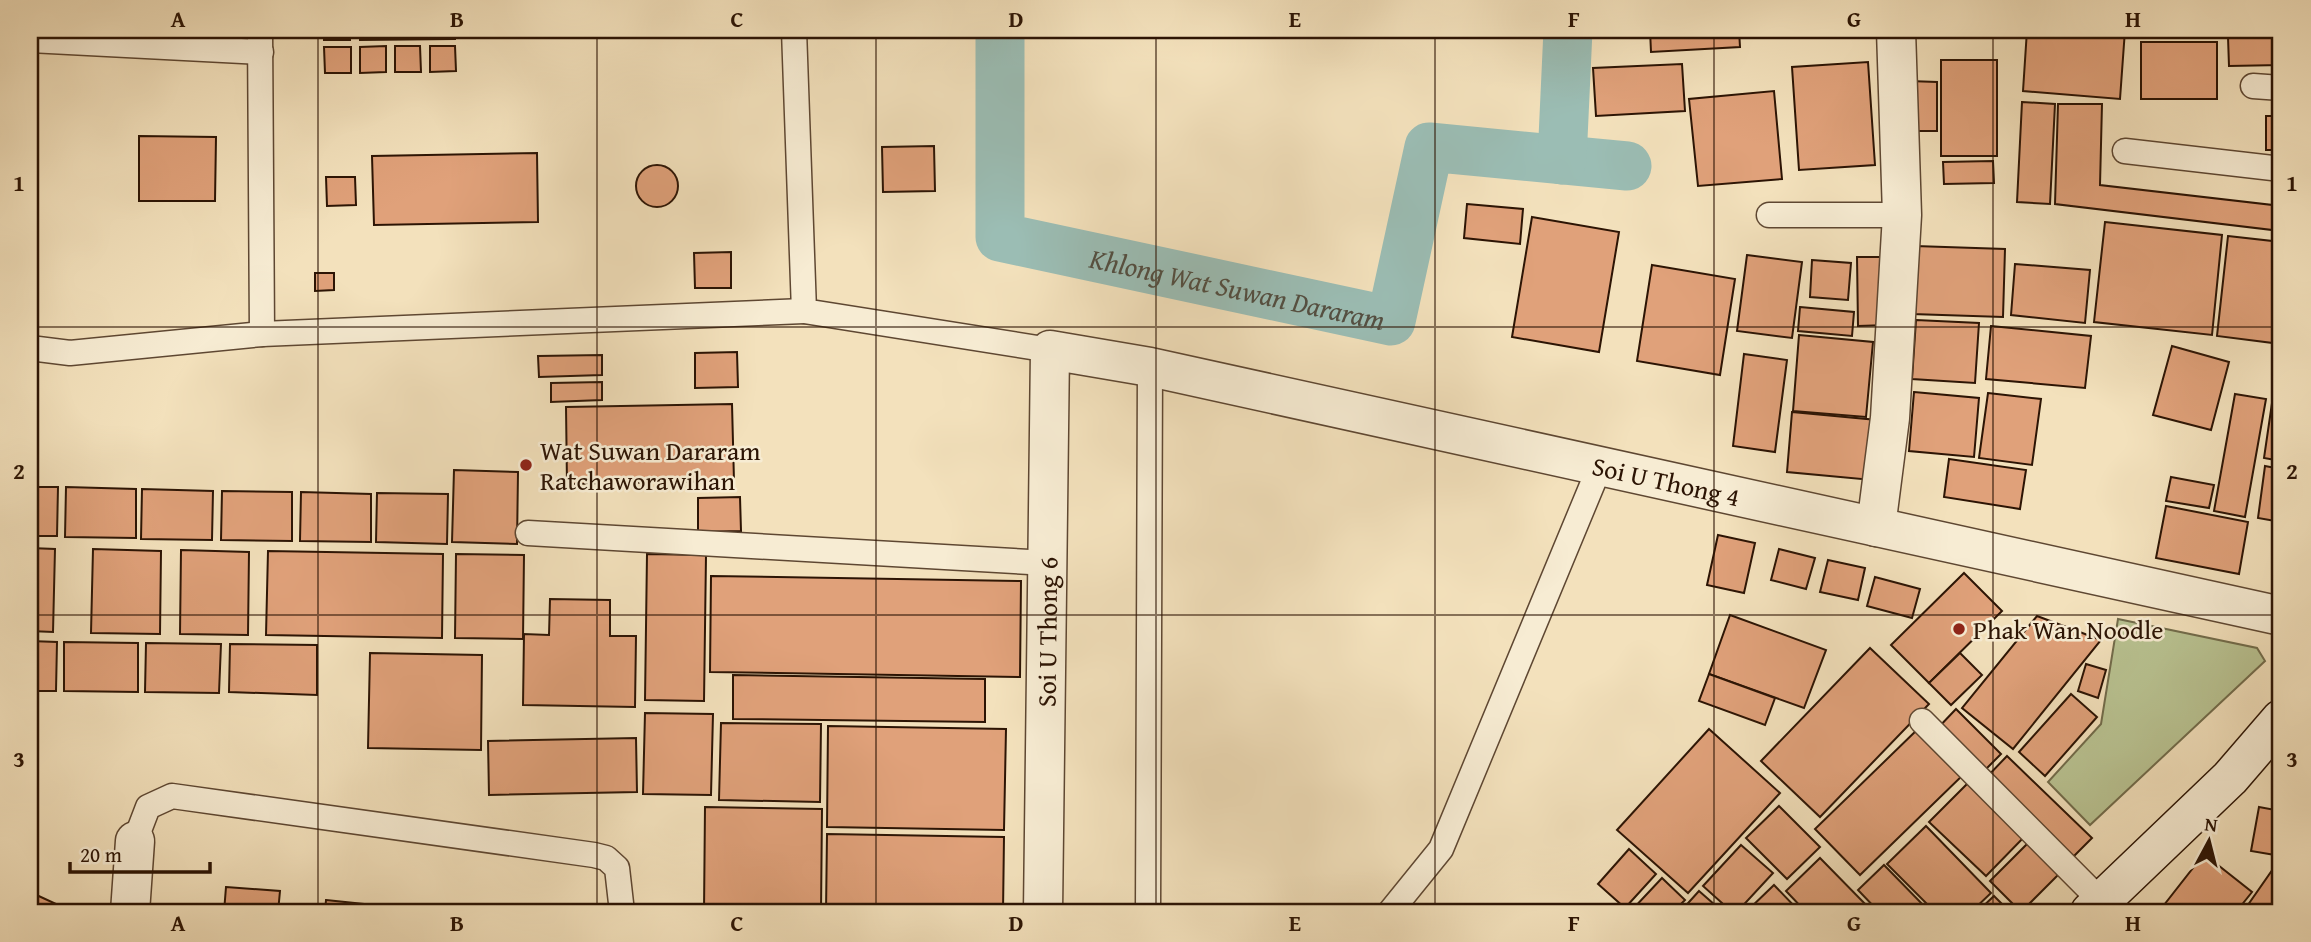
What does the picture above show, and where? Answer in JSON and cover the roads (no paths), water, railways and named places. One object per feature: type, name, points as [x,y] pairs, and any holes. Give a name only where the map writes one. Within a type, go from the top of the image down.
[{"type":"street","points":[[1876,527],[1890,418],[1902,215],[1896,30]]},
{"type":"street","name":"Soi U Thong 4","points":[[1050,351],[1150,367],[2281,616]]},
{"type":"street","name":"Soi U Thong 6","points":[[1043,912],[1050,351]]},
{"type":"street","points":[[2096,907],[2230,778],[2281,719]]},
{"type":"street","points":[[130,912],[135,841]]},
{"type":"lane","points":[[794,30],[804,311]]},
{"type":"lane","points":[[30,40],[260,41],[262,334]]},
{"type":"lane","points":[[2253,86],[2281,88]]},
{"type":"lane","points":[[2125,151],[2281,169]]},
{"type":"lane","points":[[1769,215],[1902,215]]},
{"type":"lane","points":[[30,348],[70,354],[262,334],[804,311],[1050,351]]},
{"type":"lane","points":[[1148,912],[1150,367]]},
{"type":"lane","points":[[1390,912],[1441,849],[1600,466]]},
{"type":"lane","points":[[528,533],[1048,564]]},
{"type":"lane","points":[[1922,721],[2096,907]]},
{"type":"lane","points":[[135,841],[148,807],[172,796],[594,855],[607,858],[617,868],[622,912]]},
{"type":"waterway","name":"Khlong Wat Suwan Dararam","points":[[1000,30],[1000,237],[1391,321],[1429,147],[1627,166]]},
{"type":"waterway","points":[[1562,160],[1568,30]]},
{"type":"place","name":"Wat Suwan Dararam Ratchaworawihan","points":[[526,465]]},
{"type":"place","name":"Phak Wan Noodle","points":[[1959,629]]}]
